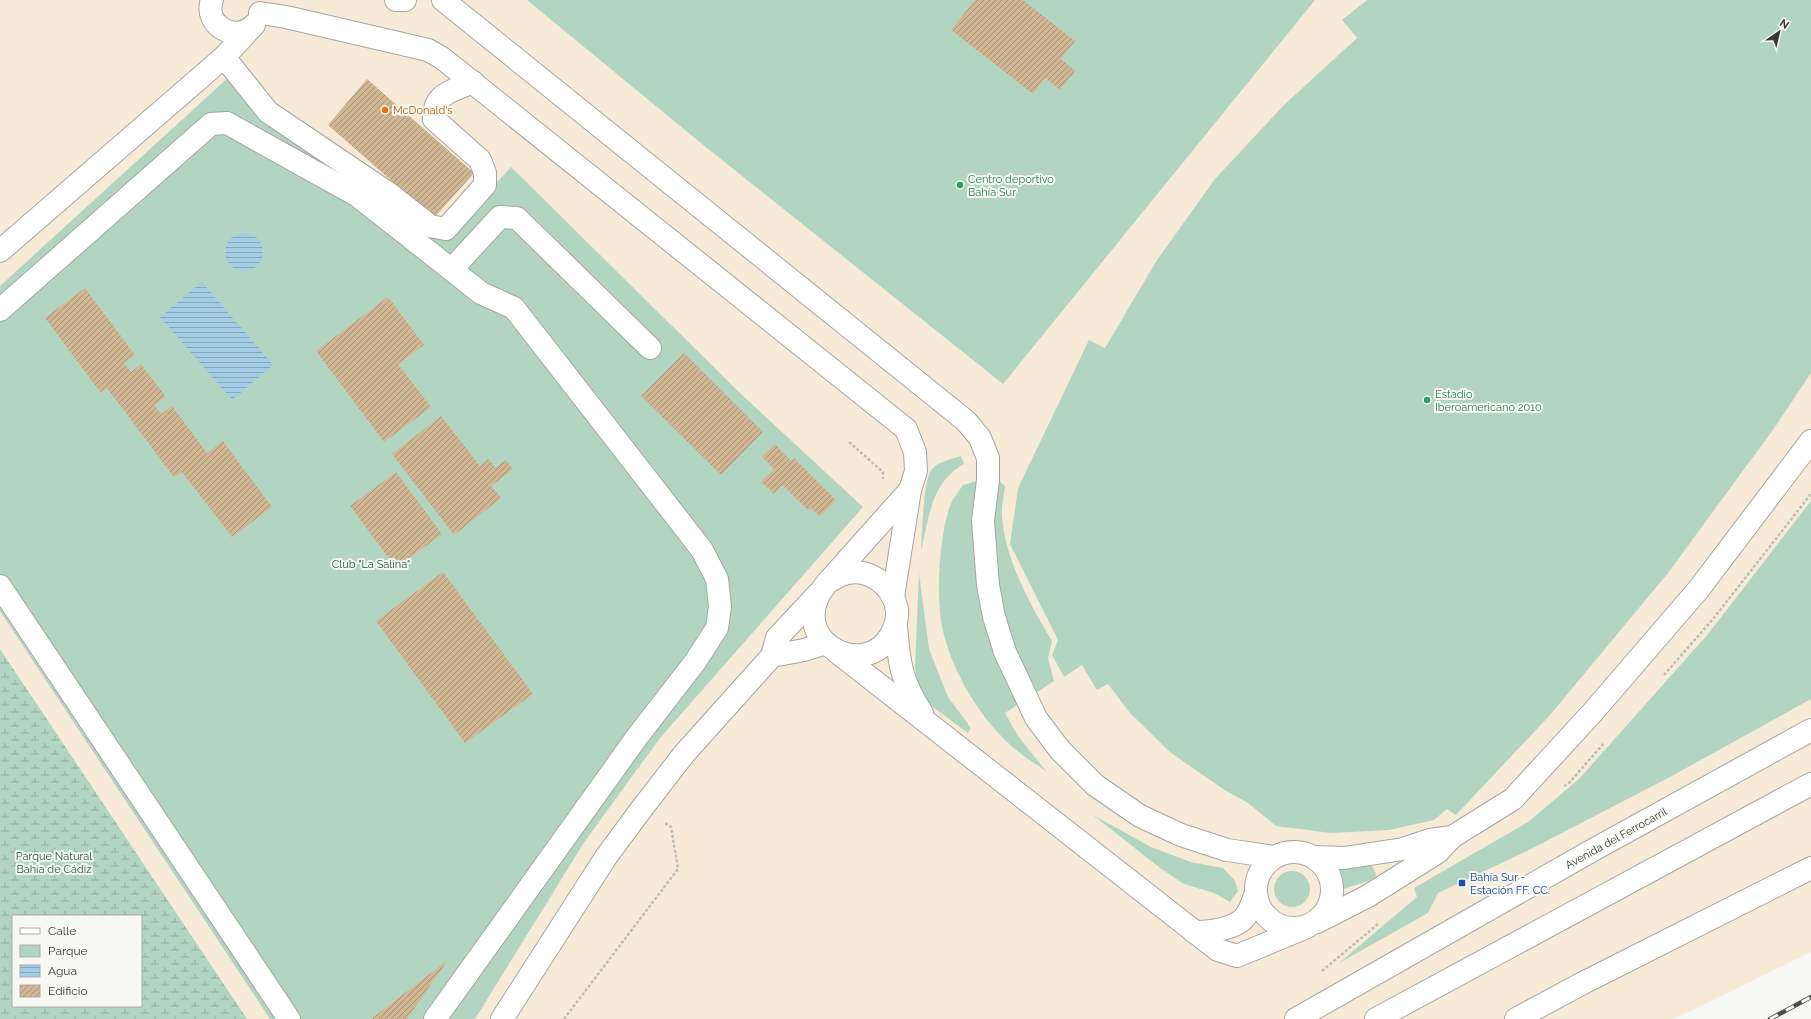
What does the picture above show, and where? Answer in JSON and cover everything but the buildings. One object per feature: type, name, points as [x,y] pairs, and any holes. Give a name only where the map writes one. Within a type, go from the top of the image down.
[{"type":"street","points":[[212,0],[211,13],[215,23],[222,30],[231,33],[240,33],[256,14]]},
{"type":"street","points":[[396,0],[405,0]]},
{"type":"street","points":[[443,0],[966,422],[980,438],[988,458],[988,480],[983,522],[988,585],[994,617],[1005,652],[1036,718],[1060,750],[1095,785],[1140,816],[1181,835],[1227,850],[1275,857]]},
{"type":"street","points":[[0,251],[224,57],[256,14]]},
{"type":"street","points":[[256,14],[286,17],[428,50],[473,82],[906,429],[915,452],[916,471],[910,490],[893,596]]},
{"type":"street","points":[[224,57],[268,112],[388,193],[430,226],[446,229],[485,185],[485,173],[480,160],[434,119],[434,108],[442,95],[473,82]]},
{"type":"street","points":[[0,310],[211,124],[228,123],[358,196],[481,293],[514,308],[702,550],[716,579],[720,606],[717,628],[694,662],[637,737],[435,1019]]},
{"type":"street","points":[[452,269],[500,217],[516,218],[650,348]]},
{"type":"street","points":[[930,724],[910,694],[900,666],[896,626],[897,611],[893,596],[884,584],[871,576],[856,572],[841,575],[823,588],[814,606],[814,620],[818,632],[831,647],[1194,932],[1218,950],[1237,956],[1312,924],[1374,892],[1438,852],[1452,837],[1513,799],[1592,713],[1698,590],[1811,441]]},
{"type":"street","points":[[502,1019],[606,857],[643,807],[684,754],[772,656],[777,638],[910,490]]},
{"type":"street","points":[[0,586],[289,1019]]},
{"type":"street","points":[[772,656],[831,647],[851,656],[865,655],[879,649],[889,639],[896,626]]},
{"type":"street","name":"Avenida del Ferrocarril","points":[[1296,1019],[1593,850],[1811,730]]},
{"type":"street","points":[[1376,1019],[1811,784]]},
{"type":"street","points":[[1315,858],[1344,858],[1403,849],[1430,840],[1452,837]]},
{"type":"street","points":[[1285,853],[1305,853],[1315,858],[1324,866],[1331,877],[1333,889],[1332,902],[1326,913],[1312,924],[1295,929],[1284,927],[1273,922],[1264,914],[1256,893],[1256,882],[1260,872],[1266,863],[1285,853]]},
{"type":"street","points":[[1516,1019],[1583,983],[1811,868]]},
{"type":"street","points":[[1194,932],[1208,932],[1229,927],[1247,916],[1256,893]]},
{"type":"shaded area","points":[[0,0],[1811,0],[1811,952],[1674,1019],[247,1019],[0,649]]},
{"type":"green space","name":"Centro deportivo Bahía Sur","points":[[527,0],[1315,0],[1003,384],[702,144]]},
{"type":"green space","name":"Estadio Iberoamericano 2010","points":[[1367,0],[1811,0],[1811,373],[1775,427],[1668,573],[1550,715],[1456,815],[1447,809],[1434,820],[1389,830],[1331,833],[1276,826],[1248,803],[1223,789],[1170,752],[1130,713],[1108,684],[1097,690],[1082,665],[1064,677],[1052,655],[1058,640],[1010,544],[1018,488],[1089,340],[1105,348],[1157,260],[1215,179],[1284,105],[1357,38],[1342,20]]},
{"type":"green space","name":"Club \"La Salina\"","points":[[231,75],[452,232],[511,167],[740,393],[863,507],[660,738],[585,841],[475,1019],[270,1019],[0,611],[0,286]]},
{"type":"green space","points":[[961,456],[964,464],[944,481],[933,502],[921,551],[925,496],[929,475],[932,469],[938,464]]},
{"type":"green space","points":[[993,476],[1005,486],[1002,516],[1004,532],[1013,565],[1027,597],[1052,641],[1048,658],[1054,681],[1005,713],[1018,736],[1046,771],[1025,757],[1010,744],[985,717],[960,678],[948,649],[942,626],[939,598],[939,569],[946,519],[950,506],[954,497],[963,485]]},
{"type":"green space","points":[[1811,501],[1811,699],[1670,777],[1527,851],[1438,893],[1428,913],[1339,963],[1417,897],[1414,888],[1528,822],[1579,779],[1708,634]]},
{"type":"green space","points":[[919,573],[929,649],[948,697],[971,728],[968,733],[930,705],[918,689],[915,667]]},
{"type":"green space","name":"Parque Natural Bahía de Cádiz","points":[[0,649],[247,1019],[0,1019]]},
{"type":"green space","points":[[1093,815],[1151,847],[1191,862],[1223,868],[1235,881],[1238,891],[1230,902],[1214,893],[1184,884],[1160,868]]},
{"type":"green space","points":[[1372,865],[1377,878],[1341,890],[1337,866]]},
{"type":"green space","points":[[1296,871],[1305,876],[1309,882],[1309,896],[1305,902],[1296,907],[1288,907],[1279,902],[1275,896],[1274,885],[1279,876],[1285,872]]},
{"type":"water","points":[[244,233],[257,239],[263,252],[257,265],[244,271],[231,265],[225,252],[231,239]]},
{"type":"water","points":[[202,282],[273,365],[232,400],[160,317]]},
{"type":"railway","points":[[1770,1019],[1811,997]]},
{"type":"place","name":"McDonald's","points":[[385,110]]},
{"type":"place","name":"Centro deportivo Bahía Sur","points":[[960,185]]},
{"type":"place","name":"Estadio Iberoamericano 2010","points":[[1427,400]]},
{"type":"place","name":"Bahía Sur - Estación FF. CC.","points":[[1462,883]]}]
